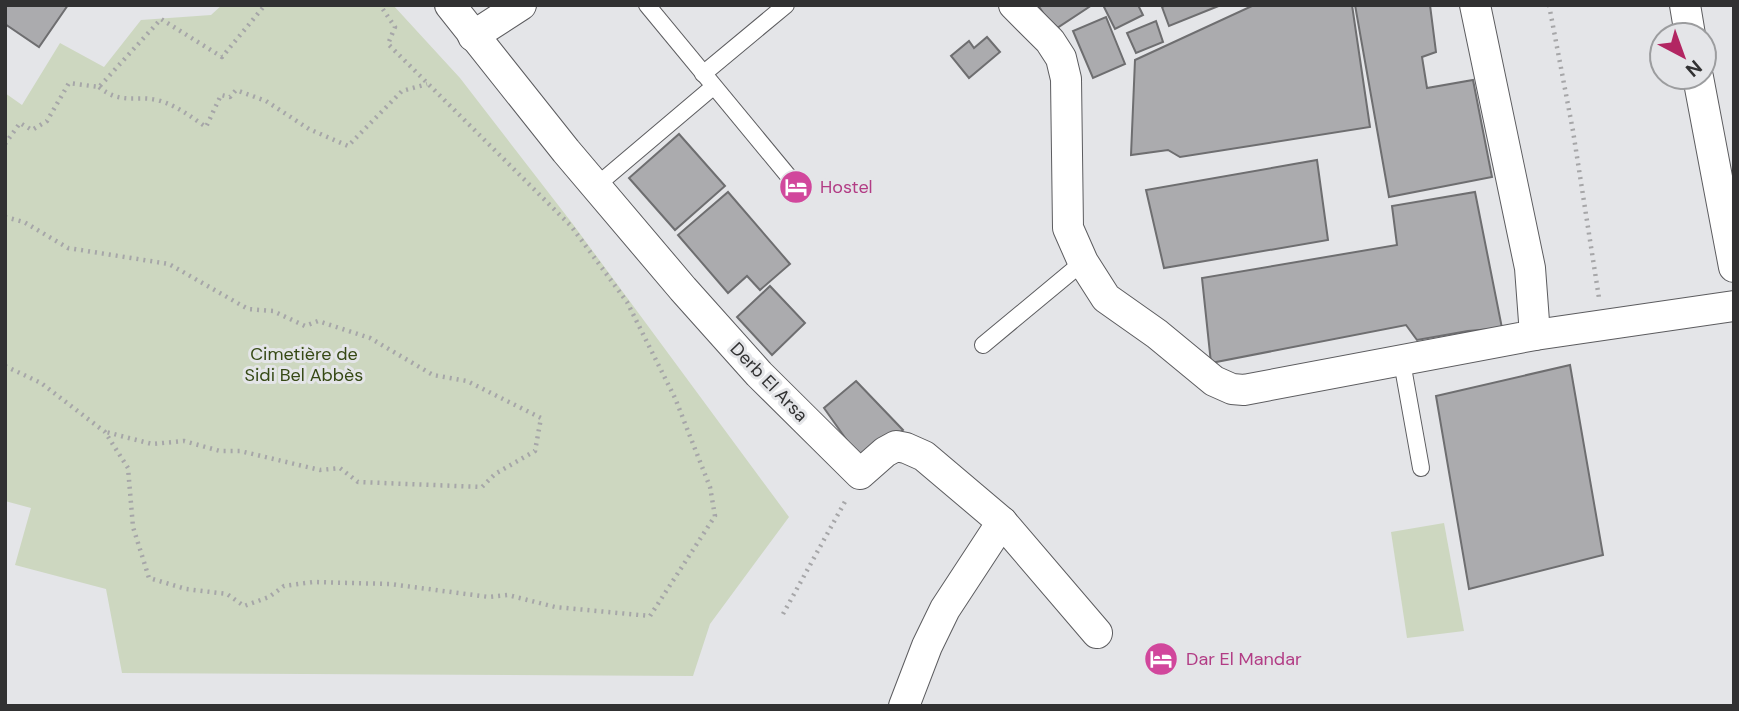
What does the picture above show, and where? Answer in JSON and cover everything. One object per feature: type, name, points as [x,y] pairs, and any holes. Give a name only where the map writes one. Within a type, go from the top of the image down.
[{"type":"street","name":"Derb El Arsa","points":[[450,5],[683,289],[759,374],[860,474]]},
{"type":"street","points":[[474,36],[521,5]]},
{"type":"street","points":[[1014,5],[1050,41],[1061,58],[1066,79],[1068,228],[1083,262],[1106,298],[1157,334],[1214,381],[1231,389],[1244,390],[1402,362],[1535,335],[1734,306]]},
{"type":"street","points":[[1475,5],[1530,268],[1535,335]]},
{"type":"street","points":[[1701,91],[1734,267]]},
{"type":"street","points":[[860,474],[895,446],[924,456],[1002,523],[1097,633]]},
{"type":"street","points":[[904,706],[927,646],[945,609],[1002,523]]},
{"type":"lane","points":[[647,5],[799,189]]},
{"type":"lane","points":[[703,74],[786,5]]},
{"type":"lane","points":[[596,186],[713,87]]},
{"type":"lane","points":[[983,345],[1083,262]]},
{"type":"lane","points":[[1402,362],[1421,468]]},
{"type":"path","points":[[99,87],[161,19],[222,57],[265,5]]},
{"type":"path","points":[[5,366],[41,383],[105,432],[128,468],[133,527],[149,578],[186,589],[227,594],[244,607],[269,597],[284,586],[313,582],[390,584],[489,597],[508,595],[555,607],[650,616],[715,516],[710,487],[675,398],[628,302],[571,226],[388,44],[395,27],[380,5]]},
{"type":"path","points":[[1549,5],[1573,131],[1604,324]]},
{"type":"path","points":[[5,144],[20,122],[32,130],[47,121],[69,83],[99,87],[108,94],[132,100],[154,99],[174,105],[206,127],[221,95],[230,97],[236,90],[266,102],[309,130],[348,146],[402,91],[427,84]]},
{"type":"path","points":[[5,217],[24,222],[68,248],[169,264],[248,309],[274,312],[305,326],[318,321],[370,338],[433,375],[467,381],[541,418],[535,451],[495,474],[482,487],[358,482],[340,468],[320,470],[240,451],[220,451],[184,441],[152,444],[105,432]]},
{"type":"path","points":[[783,614],[860,474]]},
{"type":"green space","name":"Cimetière de Sidi Bel Abbès","points":[[222,5],[393,5],[460,78],[572,223],[789,517],[710,624],[693,676],[122,673],[106,589],[15,565],[31,508],[5,501],[5,93],[22,105],[60,43],[104,67],[141,20],[211,15]]},
{"type":"green space","points":[[1444,523],[1464,631],[1407,638],[1391,532]]},
{"type":"building","points":[[5,5],[68,5],[39,47],[5,24]]},
{"type":"building","points":[[1038,5],[1092,5],[1054,30]]},
{"type":"building","points":[[1103,5],[1138,5],[1143,15],[1115,29]]},
{"type":"building","points":[[1221,5],[1169,26],[1162,7]]},
{"type":"building","points":[[1254,5],[1352,5],[1370,127],[1180,157],[1168,150],[1131,155],[1135,60]]},
{"type":"building","points":[[1355,5],[1430,5],[1436,52],[1422,57],[1427,88],[1473,80],[1492,177],[1389,197]]},
{"type":"building","points":[[1106,17],[1125,64],[1093,78],[1073,31]]},
{"type":"building","points":[[1156,21],[1163,42],[1136,53],[1127,33]]},
{"type":"building","points":[[987,37],[1000,52],[969,78],[951,56],[969,41],[974,48]]},
{"type":"building","points":[[679,134],[725,186],[675,230],[629,178]]},
{"type":"building","points":[[1317,160],[1328,240],[1164,268],[1146,190]]},
{"type":"building","points":[[728,192],[790,264],[760,290],[747,276],[728,293],[678,235]]},
{"type":"building","points":[[1475,192],[1502,328],[1417,340],[1406,325],[1211,363],[1202,278],[1397,245],[1392,206]]},
{"type":"building","points":[[770,286],[805,323],[772,355],[737,317]]},
{"type":"building","points":[[1570,365],[1603,555],[1469,589],[1436,396]]},
{"type":"building","points":[[856,381],[903,430],[863,463],[824,408]]},
{"type":"place","name":"Hostel","points":[[796,187]]},
{"type":"place","name":"Dar El Mandar","points":[[1161,659]]}]
